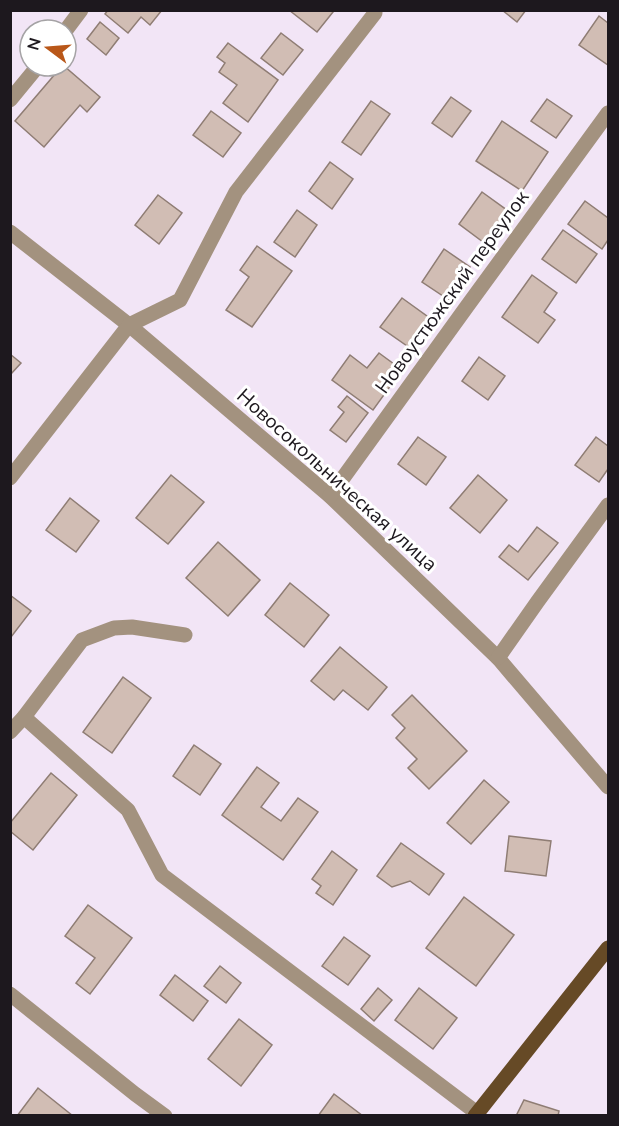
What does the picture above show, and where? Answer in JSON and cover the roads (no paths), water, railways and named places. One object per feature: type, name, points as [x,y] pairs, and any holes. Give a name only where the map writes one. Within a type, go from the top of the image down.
[{"type":"main road","points":[[476,1114],[609,948]]},
{"type":"street","points":[[10,478],[129,325],[180,300],[236,192],[375,13]]},
{"type":"street","points":[[10,100],[28,78]]},
{"type":"street","name":"Новоустюжский переулок","points":[[330,496],[609,112]]},
{"type":"street","name":"Новосокольническая улица","points":[[10,232],[129,325],[330,496],[498,658],[609,787]]},
{"type":"street","points":[[498,658],[609,505]]},
{"type":"street","points":[[10,732],[82,640],[114,628],[132,627],[185,635]]},
{"type":"street","points":[[24,717],[128,810],[162,875],[476,1114]]},
{"type":"street","points":[[10,994],[165,1116]]}]
